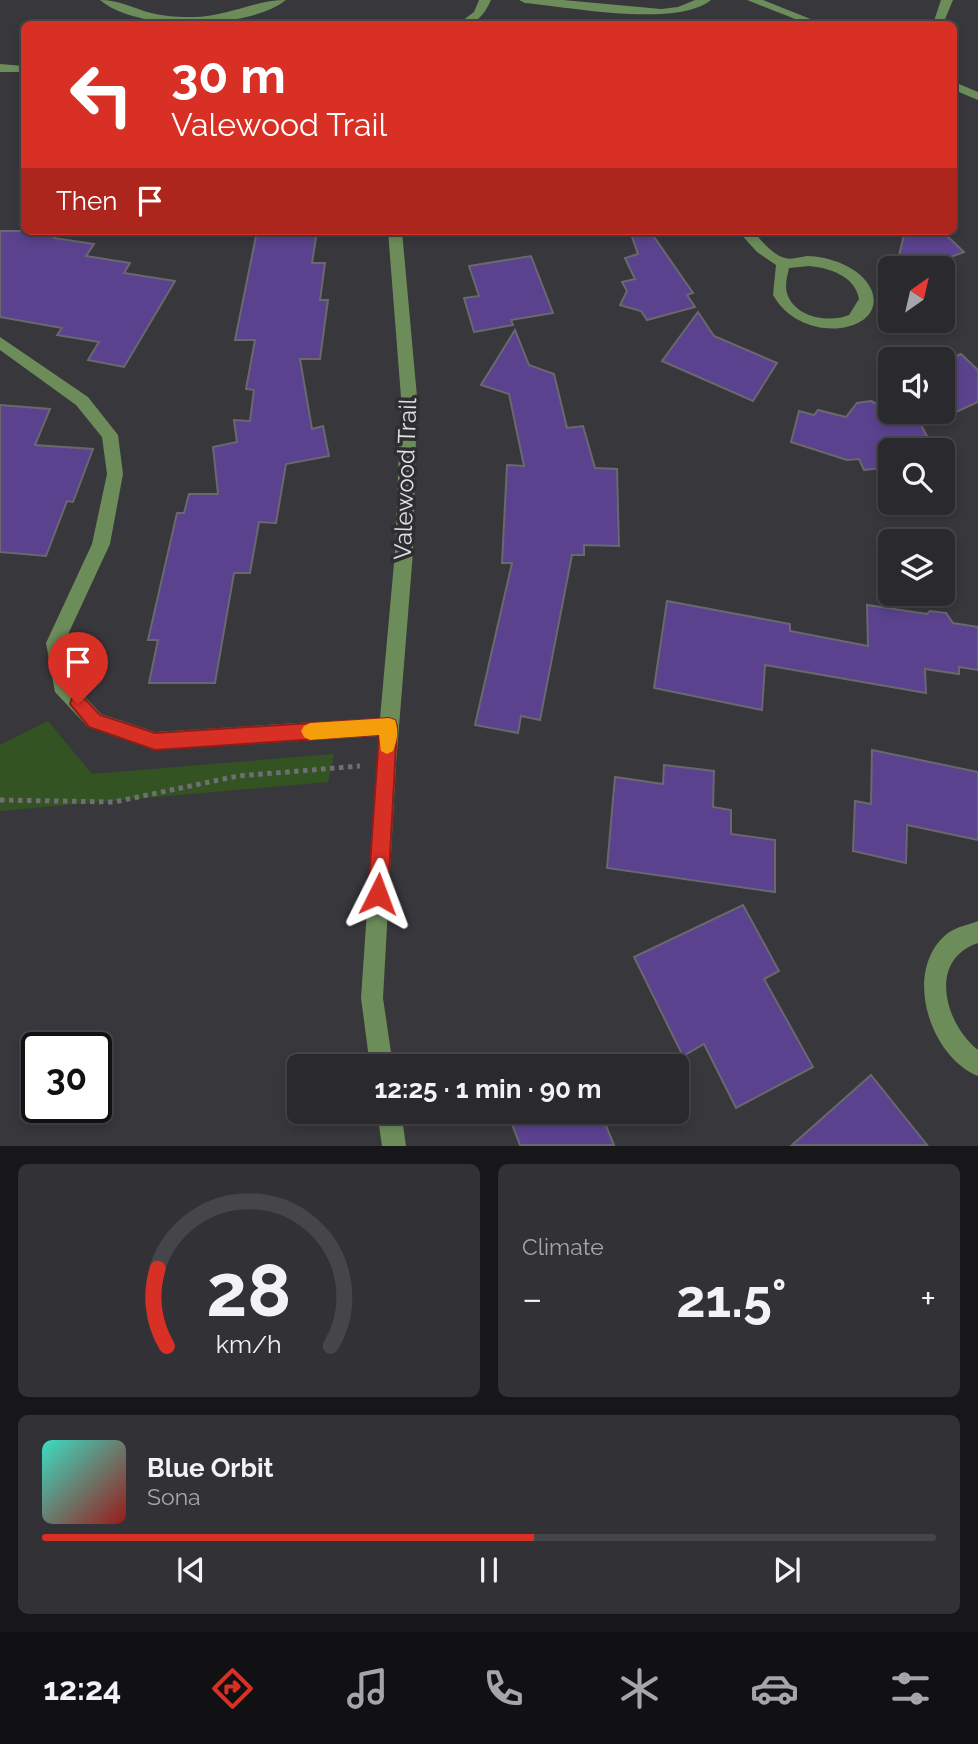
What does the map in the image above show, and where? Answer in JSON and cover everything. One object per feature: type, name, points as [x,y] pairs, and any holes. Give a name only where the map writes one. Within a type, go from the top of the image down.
[{"type":"street","points":[[106,0],[153,16],[197,21]]},
{"type":"street","points":[[211,21],[243,15],[281,0]]},
{"type":"street","points":[[482,19],[485,0]]},
{"type":"street","points":[[525,0],[662,12],[680,10],[705,0]]},
{"type":"street","points":[[753,0],[809,21]]},
{"type":"street","points":[[939,21],[947,0]]},
{"type":"street","points":[[0,68],[21,69]]},
{"type":"street","points":[[957,87],[978,96]]},
{"type":"street","name":"Valewood Trail","points":[[380,1054],[372,998],[386,764],[404,552],[409,397],[395,235]]},
{"type":"street","points":[[748,235],[759,247],[783,263],[810,261],[849,273],[863,286],[867,299],[861,313],[850,320],[832,324],[811,321],[791,310],[781,297],[779,285],[783,263]]},
{"type":"street","points":[[0,342],[82,401],[110,435],[115,474],[101,544],[55,643],[62,686],[95,721],[155,741],[389,726]]},
{"type":"street","points":[[978,932],[954,941],[937,964],[934,995],[945,1029],[969,1059],[978,1065]]},
{"type":"street","points":[[391,1124],[394,1146]]},
{"type":"path","points":[[0,800],[114,802],[238,776],[386,764]]},
{"type":"green space","points":[[48,721],[92,774],[334,754],[328,782],[0,811],[0,745]]},
{"type":"building","points":[[0,231],[21,231],[21,235],[56,235],[54,238],[94,244],[86,256],[130,263],[124,273],[175,281],[124,367],[88,360],[99,342],[57,335],[62,328],[0,317]]},
{"type":"building","points":[[256,235],[316,235],[312,263],[325,263],[320,300],[328,300],[320,359],[300,359],[312,429],[323,426],[329,456],[286,464],[276,523],[259,522],[250,573],[234,573],[215,683],[149,683],[158,640],[148,640],[177,513],[184,513],[189,494],[218,494],[213,447],[237,442],[234,420],[250,421],[254,390],[246,389],[255,340],[235,340]]},
{"type":"building","points":[[631,235],[653,235],[693,293],[687,295],[695,307],[647,320],[641,311],[620,305],[627,291],[622,282],[635,279],[625,258],[638,254]]},
{"type":"building","points":[[904,235],[946,235],[964,252],[953,256],[899,256]]},
{"type":"building","points":[[531,256],[553,313],[511,320],[513,325],[474,332],[464,298],[479,296],[469,266]]},
{"type":"building","points":[[698,312],[714,336],[777,363],[753,401],[662,361]]},
{"type":"building","points":[[515,330],[529,365],[554,374],[567,428],[583,426],[595,468],[617,469],[619,546],[584,545],[584,555],[572,555],[540,720],[521,716],[518,733],[475,725],[512,563],[502,563],[507,465],[524,466],[509,394],[481,385]]},
{"type":"building","points":[[961,354],[978,370],[978,402],[955,413],[955,356]]},
{"type":"building","points":[[871,401],[878,404],[878,424],[921,424],[928,438],[878,438],[878,468],[864,470],[859,459],[847,460],[791,442],[799,411],[814,415],[818,410],[846,417],[857,403]]},
{"type":"building","points":[[0,405],[50,409],[35,445],[93,449],[73,502],[67,501],[46,556],[0,552]]},
{"type":"building","points":[[667,601],[790,624],[790,631],[868,646],[867,605],[927,614],[930,611],[946,613],[953,623],[978,627],[978,670],[959,667],[959,674],[925,669],[926,693],[765,665],[762,710],[654,688]]},
{"type":"building","points":[[872,750],[978,772],[978,840],[907,825],[906,863],[853,851],[855,801],[871,804]]},
{"type":"building","points":[[664,765],[714,771],[713,807],[731,810],[731,834],[775,840],[775,892],[607,868],[615,777],[663,784]]},
{"type":"building","points":[[743,905],[779,971],[764,979],[813,1067],[736,1108],[704,1044],[682,1054],[634,957]]},
{"type":"building","points":[[871,1075],[927,1145],[792,1145]]},
{"type":"building","points":[[512,1124],[605,1124],[614,1145],[520,1145]]},
{"type":"slow traffic","points":[[310,731],[389,726],[387,745]]},
{"type":"route","points":[[78,704],[95,721],[155,741],[389,726],[378,894]]}]
